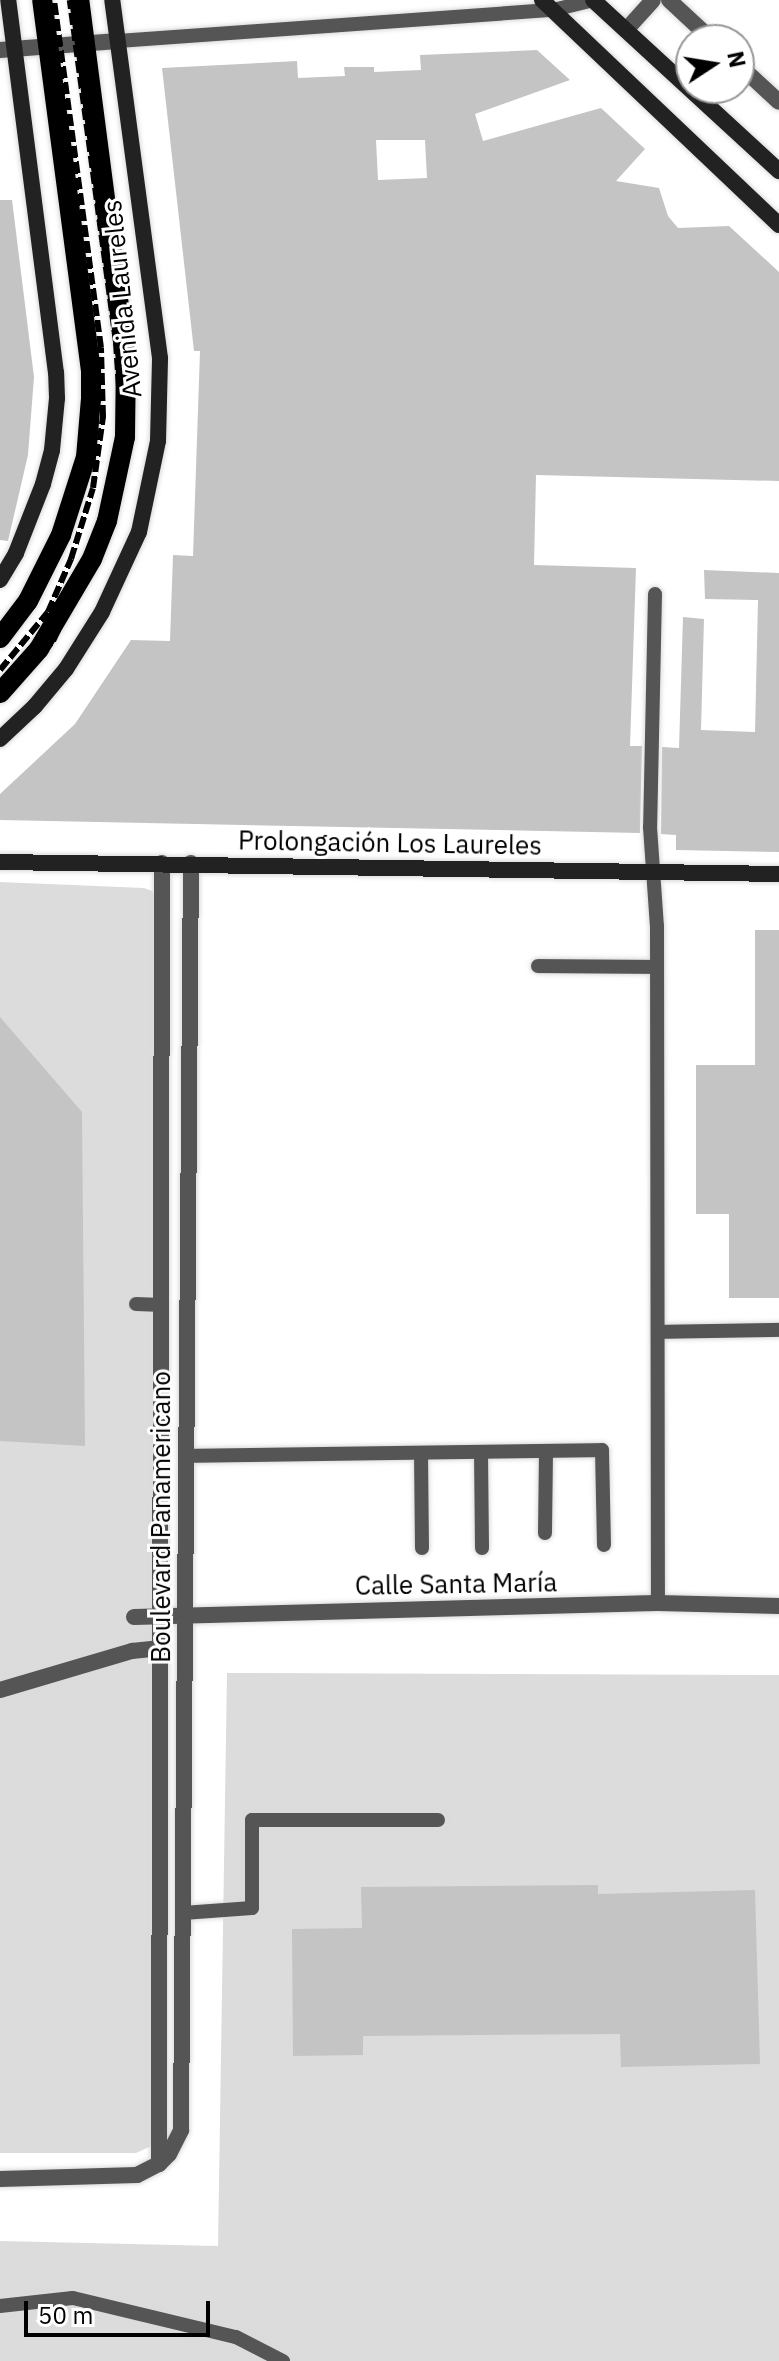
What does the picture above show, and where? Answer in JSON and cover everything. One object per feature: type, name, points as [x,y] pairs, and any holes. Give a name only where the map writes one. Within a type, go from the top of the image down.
[{"type":"main road","points":[[0,580],[29,522],[43,484],[52,450],[57,398],[56,373],[6,50],[8,0]]},
{"type":"main road","name":"Avenida Laureles","points":[[0,638],[28,601],[61,535],[86,457],[89,424],[91,371],[42,0]]},
{"type":"main road","name":"Avenida Laureles","points":[[0,693],[39,649],[92,559],[107,521],[125,437],[126,360],[79,0]]},
{"type":"main road","name":"Avenida Laureles","points":[[0,739],[35,706],[66,669],[102,612],[139,532],[158,441],[160,358],[112,0]]},
{"type":"main road","points":[[594,0],[779,171]]},
{"type":"main road","points":[[547,5],[779,225]]},
{"type":"main road","name":"Prolongación Los Laureles","points":[[0,862],[779,874]]},
{"type":"street","points":[[626,30],[653,0]]},
{"type":"street","points":[[669,0],[695,24]]},
{"type":"street","points":[[6,50],[118,41]]},
{"type":"street","points":[[755,80],[779,102]]},
{"type":"street","name":"Boulevard Panamericano","points":[[159,2164],[162,863]]},
{"type":"street","name":"Boulevard Panamericano","points":[[159,2164],[175,2145],[181,2130],[191,863]]},
{"type":"street","name":"Calle Santa María","points":[[134,1617],[658,1603],[779,1606]]},
{"type":"street","points":[[0,1690],[132,1651],[161,1648]]},
{"type":"street","points":[[0,2179],[123,2178],[159,2164]]},
{"type":"lane","points":[[118,41],[594,0]]},
{"type":"lane","points":[[655,594],[650,827],[657,967],[658,1603]]},
{"type":"lane","points":[[538,966],[657,967]]},
{"type":"lane","points":[[136,1304],[162,1305]]},
{"type":"lane","points":[[659,1332],[779,1330]]},
{"type":"lane","points":[[186,1456],[602,1450],[604,1545]]},
{"type":"lane","points":[[545,1533],[546,1451]]},
{"type":"lane","points":[[481,1452],[482,1548]]},
{"type":"lane","points":[[421,1453],[422,1548]]},
{"type":"lane","points":[[183,1913],[252,1908],[252,1820],[438,1820]]},
{"type":"lane","points":[[0,2306],[73,2298],[236,2337],[283,2361]]},
{"type":"shaded area","points":[[0,882],[144,888],[152,891],[156,899],[156,2144],[136,2153],[0,2153]]},
{"type":"shaded area","points":[[227,1673],[779,1675],[779,2361],[0,2361],[0,2241],[218,2246]]},
{"type":"building","points":[[537,50],[570,80],[475,114],[483,141],[601,108],[645,149],[616,181],[659,188],[668,216],[678,228],[729,226],[779,272],[779,481],[536,475],[534,565],[636,568],[630,746],[642,746],[640,833],[0,820],[0,794],[75,724],[131,640],[170,641],[173,555],[193,556],[200,351],[194,351],[162,68],[297,61],[298,78],[345,76],[344,67],[374,67],[374,72],[421,70],[420,55]],"holes":[[[376,140],[425,140],[427,178],[378,180]]]},
{"type":"building","points":[[0,200],[12,200],[34,377],[28,455],[8,541],[0,540]]},
{"type":"building","points":[[704,570],[779,573],[779,852],[676,850],[676,835],[661,834],[662,747],[679,748],[683,617],[704,619],[701,730],[755,732],[758,600],[705,599]]},
{"type":"building","points":[[755,930],[779,930],[779,1298],[729,1298],[729,1214],[696,1214],[696,1065],[755,1065]]},
{"type":"building","points":[[0,1017],[82,1112],[85,1446],[0,1441]]},
{"type":"building","points":[[598,1885],[598,1894],[755,1890],[760,2064],[621,2067],[620,2034],[363,2036],[363,2055],[293,2056],[292,1929],[362,1928],[361,1887]]},
{"type":"railway","points":[[0,670],[48,612],[71,559],[93,488],[103,417],[101,348],[54,0]]},
{"type":"railway","points":[[0,700],[53,641],[91,559],[110,486],[121,418],[116,342],[70,0]]}]
